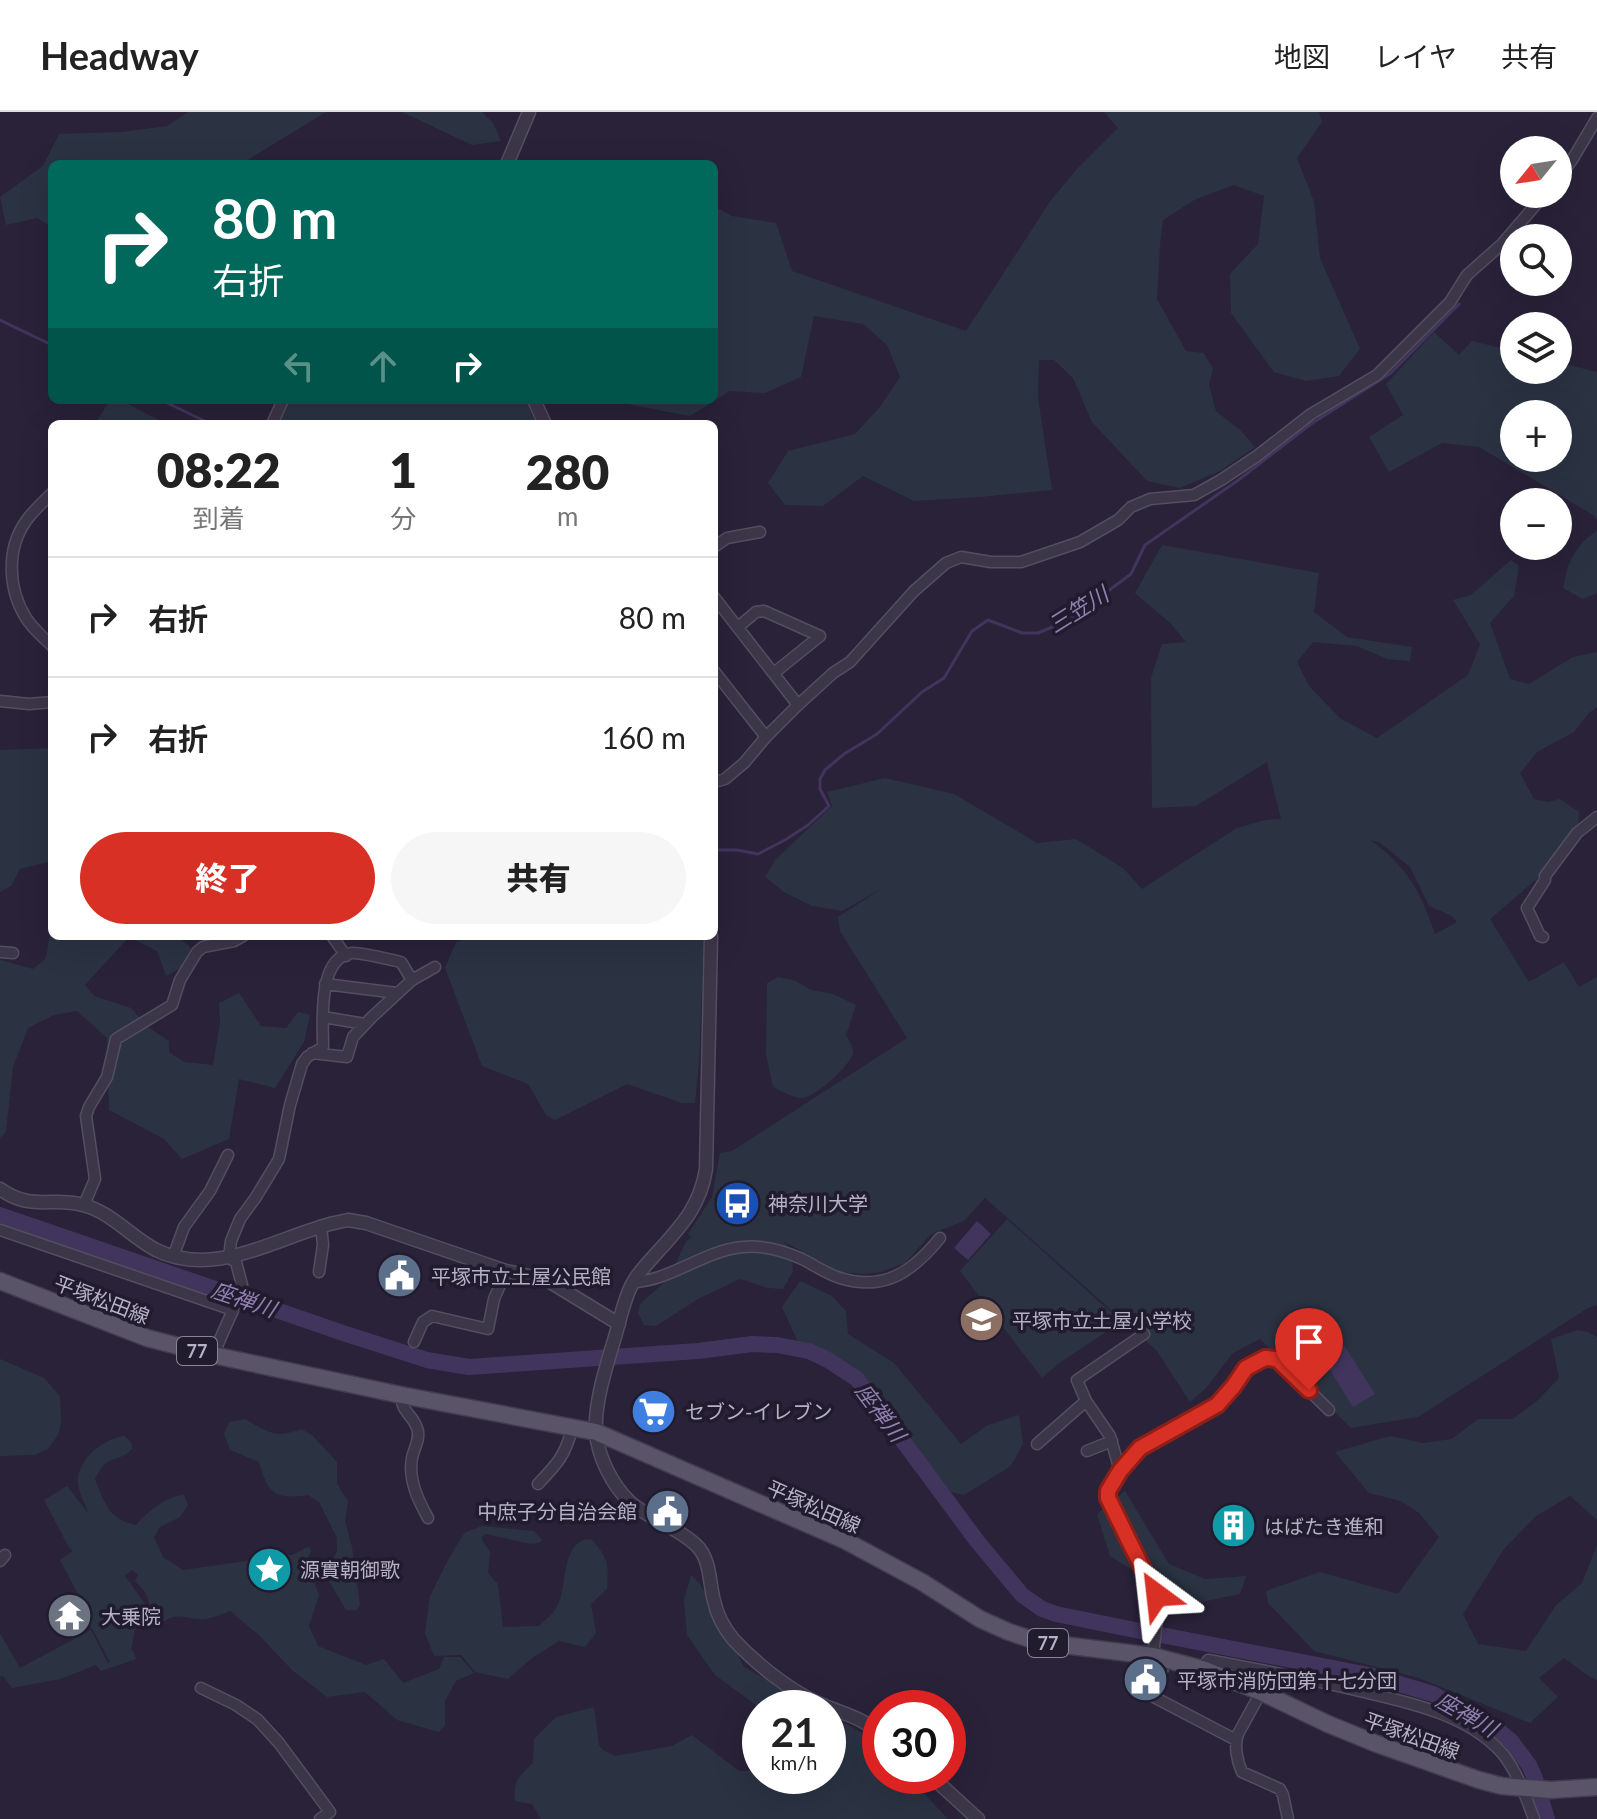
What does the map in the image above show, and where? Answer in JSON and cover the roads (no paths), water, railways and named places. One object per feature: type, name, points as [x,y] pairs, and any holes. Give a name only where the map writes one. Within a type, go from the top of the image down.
[{"type":"main road","name":"平塚松田線","points":[[0,1281],[147,1338],[213,1355],[596,1432],[844,1540],[922,1582],[980,1619],[1009,1632],[1039,1642],[1160,1657],[1202,1669],[1377,1744],[1479,1780],[1551,1790],[1597,1787]]},
{"type":"street","points":[[509,160],[529,112]]},
{"type":"street","points":[[1572,160],[1597,118]]},
{"type":"street","points":[[718,781],[734,772],[798,705],[850,662],[914,591],[952,560],[961,557],[991,562],[1021,562],[1080,542],[1118,520],[1131,507],[1150,499],[1194,495],[1257,456],[1311,414],[1377,375],[1450,302],[1467,275],[1502,244],[1533,208]]},
{"type":"street","points":[[48,497],[26,521],[15,541],[11,565],[13,585],[25,617],[48,642]]},
{"type":"street","points":[[718,544],[727,538],[760,532]]},
{"type":"street","points":[[718,602],[798,705]]},
{"type":"street","points":[[738,627],[756,612],[764,611],[820,636],[774,673]]},
{"type":"street","points":[[718,676],[766,737]]},
{"type":"street","points":[[0,701],[48,702]]},
{"type":"street","points":[[1543,937],[1527,908],[1545,876],[1577,833],[1597,817]]},
{"type":"street","points":[[84,1205],[95,1179],[86,1116],[107,1077],[116,1039],[172,1005],[180,980],[203,947],[236,940]]},
{"type":"street","points":[[335,940],[346,956]]},
{"type":"street","points":[[711,940],[703,1190],[686,1220],[632,1283],[606,1367],[596,1432],[607,1473],[627,1500],[695,1544],[704,1556],[714,1603],[731,1636],[803,1696],[862,1720]]},
{"type":"street","points":[[0,952],[13,953]]},
{"type":"street","points":[[229,1258],[231,1241],[240,1219],[279,1159],[302,1064],[323,1047],[325,984],[330,970],[341,958],[352,953],[401,962],[412,980]]},
{"type":"street","points":[[312,1053],[347,1057],[353,1037],[365,1024],[412,980],[435,967]]},
{"type":"street","points":[[325,984],[397,993]]},
{"type":"street","points":[[323,1017],[365,1024]]},
{"type":"street","points":[[173,1257],[184,1227],[210,1191],[228,1155]]},
{"type":"street","points":[[0,1189],[23,1201],[84,1205],[102,1213],[153,1249],[173,1257],[202,1260],[229,1258],[321,1226],[348,1220],[366,1223],[506,1271],[547,1280],[619,1324]]},
{"type":"street","points":[[319,1272],[323,1245],[321,1226]]},
{"type":"street","points":[[0,1230],[233,1309]]},
{"type":"street","points":[[632,1283],[661,1277],[738,1247],[758,1246],[798,1257],[840,1278],[865,1282],[887,1279],[907,1272],[940,1238]]},
{"type":"street","points":[[213,1355],[241,1287],[236,1262],[229,1258]]},
{"type":"street","points":[[414,1342],[423,1322],[432,1316],[488,1329],[494,1299],[506,1271]]},
{"type":"street","points":[[1120,1471],[1112,1441],[1086,1401],[1077,1380],[1144,1334]]},
{"type":"street","points":[[1236,1740],[1152,1696],[1160,1657],[1159,1602],[1108,1498],[1108,1491],[1140,1448],[1217,1405],[1246,1368],[1265,1358],[1277,1359],[1329,1410]]},
{"type":"street","points":[[401,1395],[401,1406],[418,1432],[411,1459],[411,1474],[428,1518]]},
{"type":"street","points":[[1037,1444],[1086,1401]]},
{"type":"street","points":[[538,1484],[566,1449],[572,1429]]},
{"type":"street","points":[[1087,1451],[1112,1441]]},
{"type":"street","points":[[1202,1669],[1208,1660],[1323,1681],[1434,1711],[1466,1726],[1501,1753],[1523,1788],[1534,1819]]},
{"type":"street","points":[[201,1688],[257,1719],[279,1743],[330,1812],[320,1819]]},
{"type":"street","points":[[1261,1692],[1236,1740],[1238,1763],[1242,1772],[1280,1789],[1288,1819]]},
{"type":"street","points":[[951,1794],[978,1819]]},
{"type":"waterway","name":"三笠川","points":[[718,850],[758,854],[808,825],[829,806],[820,789],[820,779],[825,770],[877,734],[922,692],[944,678],[972,631],[988,620],[1022,633],[1038,633],[1069,620],[1131,574],[1145,545],[1237,481],[1311,424],[1391,373],[1459,304]]},
{"type":"waterway","name":"三笠川","points":[[0,320],[48,343]]},
{"type":"waterway","name":"三笠川","points":[[169,404],[203,420]]},
{"type":"waterway","name":"座禅川","points":[[0,1215],[427,1360],[469,1367],[698,1351],[752,1344],[809,1351],[857,1379],[977,1541],[1022,1595],[1042,1609],[1369,1675],[1433,1694],[1491,1724],[1511,1741],[1529,1765],[1547,1819]]},
{"type":"place","name":"神奈川大学","points":[[737,1203]]},
{"type":"place","name":"平塚市立土屋公民館","points":[[400,1276]]},
{"type":"place","name":"平塚市立土屋小学校","points":[[981,1320]]},
{"type":"place","name":"セブン-イレブン","points":[[654,1411]]},
{"type":"place","name":"中庶子分自治会館","points":[[668,1511]]},
{"type":"place","name":"はばたき進和","points":[[1233,1526]]},
{"type":"place","name":"源實朝御歌","points":[[269,1569]]},
{"type":"place","name":"大乗院","points":[[70,1616]]},
{"type":"place","name":"平塚市消防団第十七分団","points":[[1146,1680]]}]
